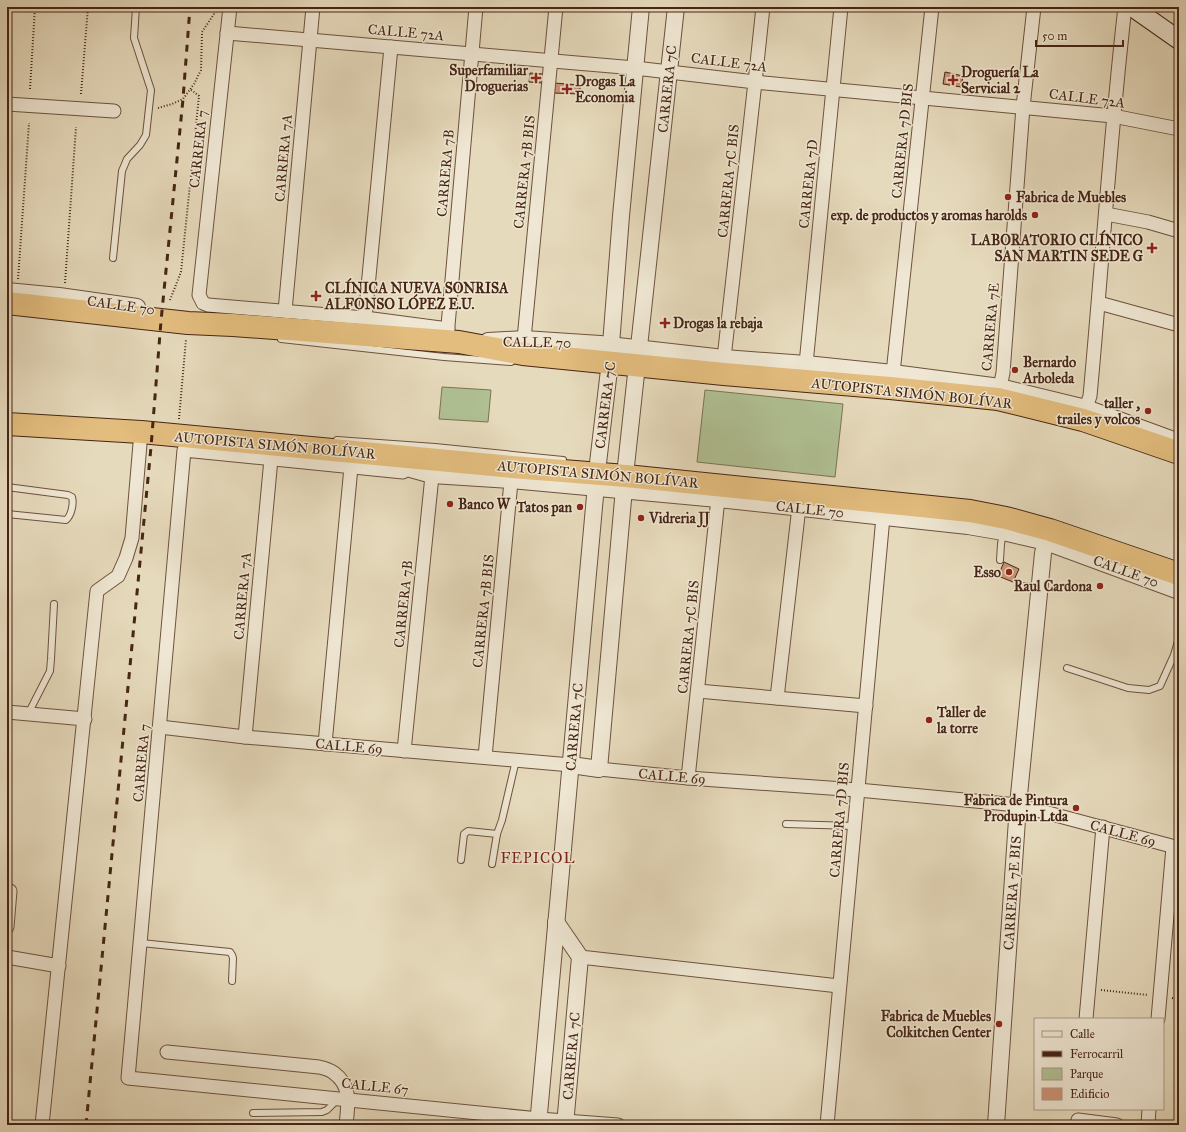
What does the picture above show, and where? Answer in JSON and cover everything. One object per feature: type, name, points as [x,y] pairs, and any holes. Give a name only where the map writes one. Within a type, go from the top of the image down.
[{"type":"highway","points":[[7,303],[161,321],[451,337],[522,354],[610,363]]},
{"type":"highway","name":"CALLE 70","points":[[610,363],[637,366]]},
{"type":"highway","points":[[781,379],[806,364]]},
{"type":"highway","name":"AUTOPISTA SIMÓN BOLÍVAR","points":[[637,366],[781,379],[892,381],[998,399],[1083,420],[1179,453]]},
{"type":"highway","points":[[839,367],[892,381]]},
{"type":"highway","name":"AUTOPISTA SIMÓN BOLÍVAR","points":[[7,424],[140,432],[352,460],[512,474],[598,470],[856,500],[970,511],[1006,518],[1050,530],[1179,574]]},
{"type":"highway","points":[[799,507],[828,496]]},
{"type":"highway","points":[[856,500],[884,517]]},
{"type":"main road","points":[[1132,7],[1179,40]]},
{"type":"street","name":"CARRERA 7A","points":[[285,311],[313,7]]},
{"type":"street","name":"CARRERA 7B","points":[[451,337],[471,54],[476,7]]},
{"type":"street","name":"CARRERA 7B BIS","points":[[524,339],[556,7]]},
{"type":"street","name":"CARRERA 7C","points":[[538,1122],[570,765],[598,470],[610,363],[621,216],[641,7]]},
{"type":"street","name":"CARRERA 7C","points":[[598,769],[626,473],[676,7]]},
{"type":"street","name":"CARRERA 7C BIS","points":[[724,358],[756,82],[763,7]]},
{"type":"street","name":"CARRERA 7D","points":[[806,364],[841,7]]},
{"type":"street","name":"CARRERA 7D BIS","points":[[892,381],[932,7]]},
{"type":"street","name":"CARRERA 7E","points":[[1000,387],[1003,373],[1023,107],[1034,7]]},
{"type":"street","points":[[1086,408],[1090,396],[1099,303],[1113,116],[1125,7]]},
{"type":"street","name":"CARRERA 7","points":[[226,9],[227,33],[198,295],[203,303],[208,305],[285,311]]},
{"type":"street","name":"CALLE 72A","points":[[227,33],[635,68],[756,82],[1113,116],[1179,129]]},
{"type":"street","points":[[365,318],[390,47]]},
{"type":"street","points":[[7,104],[114,111]]},
{"type":"street","points":[[1106,214],[1148,222],[1179,231]]},
{"type":"street","name":"CALLE 70","points":[[12,286],[59,296],[189,314],[233,325]]},
{"type":"street","points":[[1099,303],[1179,325]]},
{"type":"street","points":[[285,311],[365,318],[451,337]]},
{"type":"street","name":"CALLE 70","points":[[451,337],[524,339],[610,363]]},
{"type":"street","name":"CALLE 70","points":[[637,366],[724,358],[839,367]]},
{"type":"street","points":[[892,381],[1000,387],[1086,408],[1179,442]]},
{"type":"street","points":[[42,1125],[98,591],[118,576],[126,558],[132,538],[140,432]]},
{"type":"street","name":"CARRERA 7","points":[[128,1078],[184,450],[271,459]]},
{"type":"street","name":"CARRERA 7A","points":[[245,737],[271,459]]},
{"type":"street","points":[[271,459],[352,460],[325,744]]},
{"type":"street","name":"CARRERA 7B","points":[[404,751],[433,467]]},
{"type":"street","name":"CALLE 70","points":[[626,473],[718,499],[968,526],[1003,532],[1046,542],[1179,591]]},
{"type":"street","name":"CARRERA 7B BIS","points":[[485,757],[512,474]]},
{"type":"street","name":"CARRERA 7C BIS","points":[[688,778],[718,499]]},
{"type":"street","points":[[777,698],[799,507]]},
{"type":"street","name":"CARRERA 7D BIS","points":[[827,1125],[884,517]]},
{"type":"street","name":"CARRERA 7E BIS","points":[[996,1125],[1018,805],[1039,587],[1043,552],[1046,542]]},
{"type":"street","points":[[698,691],[866,706]]},
{"type":"street","points":[[7,712],[84,719]]},
{"type":"street","name":"CALLE 69","points":[[160,727],[245,737],[485,757],[688,778],[858,790],[1018,805],[1176,848]]},
{"type":"street","points":[[1086,1018],[1103,827]]},
{"type":"street","points":[[1158,1018],[1176,848]]},
{"type":"street","points":[[7,927],[9,891]]},
{"type":"street","points":[[556,922],[580,958],[839,986]]},
{"type":"street","points":[[7,957],[59,966]]},
{"type":"street","name":"CARRERA 7C","points":[[565,1123],[580,958]]},
{"type":"street","points":[[167,1052],[319,1066],[333,1072],[344,1084],[343,1099],[346,1125]]},
{"type":"street","name":"CALLE 67","points":[[128,1078],[343,1099],[538,1122],[611,1125]]},
{"type":"street","points":[[1148,1125],[1149,1110]]},
{"type":"street","points":[[1078,1118],[1117,1125]]},
{"type":"lane","points":[[113,258],[122,171],[127,159],[146,135],[151,90],[134,38],[136,7]]},
{"type":"lane","points":[[273,339],[444,357],[521,363]]},
{"type":"lane","points":[[330,440],[354,440],[570,461]]},
{"type":"lane","points":[[7,487],[68,495],[72,497],[73,501],[69,517],[66,520],[7,514]]},
{"type":"lane","points":[[878,495],[909,498]]},
{"type":"lane","points":[[1000,560],[1003,532]]},
{"type":"lane","points":[[1018,586],[1039,587]]},
{"type":"lane","points":[[28,714],[50,671],[52,658],[54,604]]},
{"type":"lane","points":[[1067,668],[1128,688],[1149,690],[1160,686],[1176,656],[1179,638]]},
{"type":"lane","points":[[492,864],[497,834],[502,820],[516,760]]},
{"type":"lane","points":[[786,824],[854,826]]},
{"type":"lane","points":[[461,860],[464,834],[466,832],[497,834]]},
{"type":"lane","points":[[141,943],[230,952],[233,958],[232,981]]},
{"type":"lane","points":[[253,1114],[322,1112],[343,1099]]},
{"type":"path","points":[[30,89],[35,7]]},
{"type":"path","points":[[81,94],[88,7]]},
{"type":"path","points":[[149,108],[155,109],[172,104],[182,99],[190,90],[201,70],[202,32],[216,11],[226,9]]},
{"type":"path","points":[[170,300],[181,272],[200,96],[190,90]]},
{"type":"path","points":[[12,286],[29,123]]},
{"type":"path","points":[[65,285],[76,127]]},
{"type":"path","points":[[179,419],[186,338]]},
{"type":"path","points":[[1089,988],[1179,999]]},
{"type":"green space","points":[[442,387],[491,390],[488,422],[439,419]]},
{"type":"green space","points":[[705,390],[843,404],[835,477],[697,462]]},
{"type":"building","name":"Droguería La Servicial 2","points":[[945,72],[963,76],[961,87],[943,84]]},
{"type":"building","name":"Superfamiliar Droguerias","points":[[530,73],[543,74],[542,83],[529,82]]},
{"type":"building","name":"Drogas La Economia","points":[[554,83],[580,85],[580,94],[553,93]]},
{"type":"building","name":"Esso","points":[[1004,562],[1019,569],[1013,582],[998,576]]},
{"type":"railway","points":[[86,1125],[151,447],[190,7]]},
{"type":"place","name":"Superfamiliar Droguerias","points":[[536,78]]},
{"type":"place","name":"Droguería La Servicial 2","points":[[953,80]]},
{"type":"place","name":"Drogas La Economia","points":[[567,89]]},
{"type":"place","name":"Fabrica de Muebles","points":[[1008,197]]},
{"type":"place","name":"exp. de productos y aromas harolds","points":[[1035,215]]},
{"type":"place","name":"LABORATORIO CLÍNICO SAN MARTIN SEDE G","points":[[1152,248]]},
{"type":"place","name":"CLÍNICA NUEVA SONRISA ALFONSO LÓPEZ E.U.","points":[[316,296]]},
{"type":"place","name":"Drogas la rebaja","points":[[665,323]]},
{"type":"place","name":"Bernardo Arboleda","points":[[1015,370]]},
{"type":"place","name":"taller , trailes y volcos","points":[[1148,411]]},
{"type":"place","name":"Banco W","points":[[450,504]]},
{"type":"place","name":"Tatos pan","points":[[580,507]]},
{"type":"place","name":"Vidreria JJ","points":[[641,518]]},
{"type":"place","name":"Esso","points":[[1009,572]]},
{"type":"place","name":"Raul Cardona","points":[[1100,586]]},
{"type":"place","name":"Taller de la torre","points":[[929,720]]},
{"type":"place","name":"Fabrica de Pintura Produpin Ltda","points":[[1076,808]]},
{"type":"place","name":"Fabrica de Muebles Colkitchen Center","points":[[999,1024]]},
{"type":"district","name":"FEPICOL","points":[[538,858]]}]
